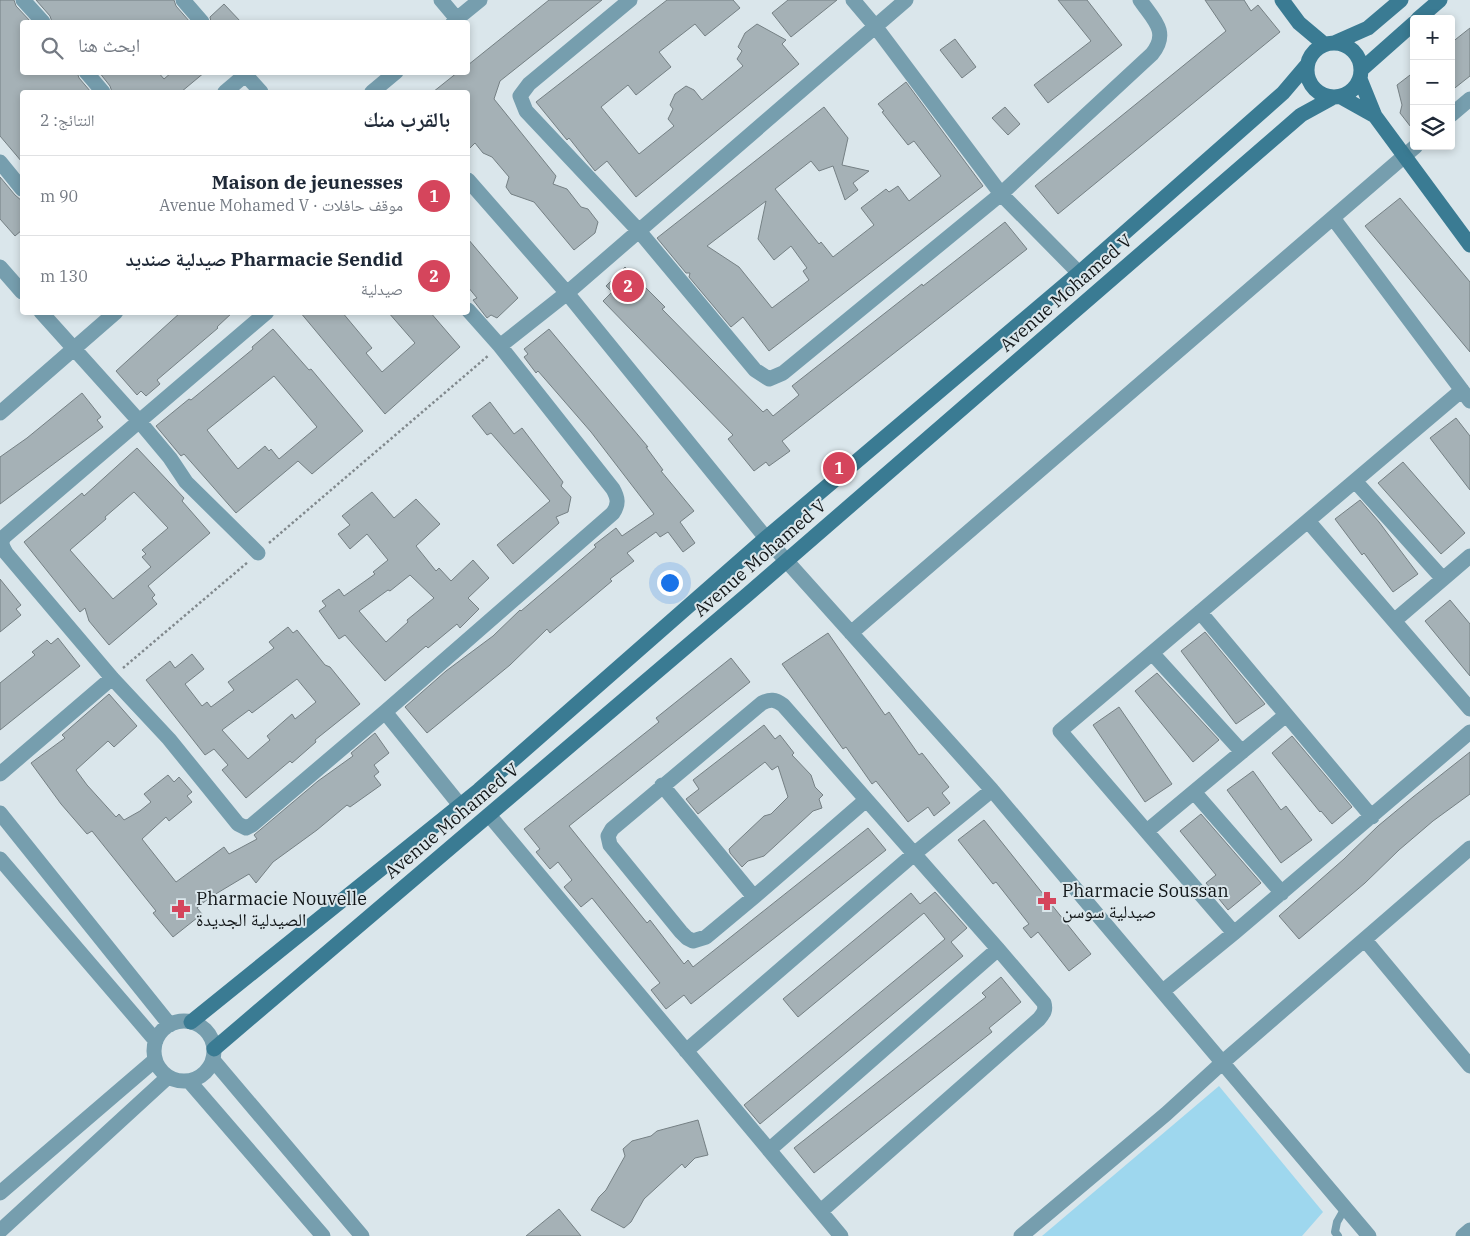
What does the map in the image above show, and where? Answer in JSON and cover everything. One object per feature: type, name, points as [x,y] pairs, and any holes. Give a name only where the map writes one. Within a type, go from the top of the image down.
[{"type":"street","points":[[23,0],[41,20]]},
{"type":"street","points":[[183,0],[200,20]]},
{"type":"street","points":[[441,0],[454,20]]},
{"type":"street","points":[[456,20],[480,0]]},
{"type":"street","points":[[630,0],[529,84],[520,96],[526,111],[639,231],[754,370],[769,379],[783,373],[1001,194],[1158,47],[1162,38],[1160,30],[1140,0]]},
{"type":"street","points":[[853,0],[875,26],[1001,194],[1079,273]]},
{"type":"street","points":[[500,346],[567,293],[906,0]]},
{"type":"street","points":[[1282,0],[1299,23],[1329,43],[1349,47],[1355,52],[1360,60],[1361,74],[1374,116],[1470,245]]},
{"type":"street","points":[[1308,61],[1319,47],[1368,28],[1401,0]]},
{"type":"street","points":[[1423,15],[1440,0]]},
{"type":"street","points":[[1299,23],[1308,61],[1306,75],[1316,92],[1324,96],[1337,97],[1374,116]]},
{"type":"street","points":[[1337,97],[1352,91],[1361,74],[1410,26]]},
{"type":"street","name":"Avenue Mohamed V","points":[[191,1022],[486,783],[766,538],[1079,273],[1283,93],[1308,61]]},
{"type":"street","points":[[89,75],[101,90]]},
{"type":"street","points":[[227,90],[243,75]]},
{"type":"street","points":[[245,75],[259,90]]},
{"type":"street","points":[[381,90],[394,75]]},
{"type":"street","name":"Avenue Mohamed V","points":[[214,1055],[489,815],[1301,116],[1337,97]]},
{"type":"street","points":[[1455,112],[1470,99]]},
{"type":"street","points":[[852,633],[1412,150]]},
{"type":"street","points":[[0,162],[20,187]]},
{"type":"street","points":[[470,182],[567,293],[766,538],[992,790],[1224,1062],[1369,1236]]},
{"type":"street","points":[[1234,933],[1060,731],[1356,481],[1466,396],[1333,218]]},
{"type":"street","points":[[0,267],[17,275]]},
{"type":"street","points":[[263,315],[2,539],[6,552],[112,678],[170,739],[238,824],[246,828],[252,826],[385,712],[616,508],[618,501],[613,489],[500,346],[470,312]]},
{"type":"street","points":[[44,315],[139,421],[170,458],[186,482],[258,553]]},
{"type":"street","points":[[0,413],[113,315]]},
{"type":"street","points":[[1356,481],[1443,579]]},
{"type":"street","points":[[1308,521],[1470,709]]},
{"type":"street","points":[[1394,621],[1470,556]]},
{"type":"street","points":[[1200,612],[1372,816]]},
{"type":"street","points":[[1152,653],[1242,752]]},
{"type":"street","points":[[0,774],[112,678]]},
{"type":"street","points":[[821,1211],[1044,1013],[1044,1003],[783,705],[772,699],[762,703],[662,785],[609,832],[608,841],[681,932],[693,941],[706,937],[866,800]]},
{"type":"street","points":[[385,712],[459,804]]},
{"type":"street","points":[[1147,831],[1286,715]]},
{"type":"street","points":[[1163,991],[1470,732]]},
{"type":"street","points":[[662,785],[754,897]]},
{"type":"street","points":[[686,1051],[914,854],[992,790]]},
{"type":"street","points":[[1194,792],[1282,892]]},
{"type":"street","points":[[0,813],[170,1025]]},
{"type":"street","points":[[489,815],[841,1236]]},
{"type":"street","points":[[1022,1236],[1166,1114],[1470,848]]},
{"type":"street","points":[[0,859],[156,1041]]},
{"type":"street","points":[[1365,940],[1470,1066]]},
{"type":"street","points":[[769,1150],[998,949]]},
{"type":"street","points":[[180,1022],[191,1022],[207,1032],[212,1040],[214,1055],[208,1070],[204,1074],[189,1081],[178,1081],[160,1069],[155,1060],[156,1041],[161,1032],[170,1025],[180,1022]]},
{"type":"street","points":[[214,1055],[362,1236]]},
{"type":"street","points":[[0,1193],[155,1060]]},
{"type":"street","points":[[0,1231],[168,1076]]},
{"type":"street","points":[[189,1081],[323,1236]]},
{"type":"street","points":[[1463,1236],[1470,1230]]},
{"type":"lane","points":[[1338,1236],[1335,1232],[1337,1222],[1345,1208]]},
{"type":"path","points":[[112,678],[500,346]]},
{"type":"shaded area","points":[[1219,1086],[1323,1212],[1302,1236],[1042,1236]]},
{"type":"building","points":[[0,0],[14,0],[16,6],[29,20],[20,20],[20,75],[78,75],[89,90],[20,90],[20,160],[0,136]]},
{"type":"building","points":[[36,0],[174,0],[176,6],[188,20],[51,20]]},
{"type":"building","points":[[549,0],[602,0],[500,81],[494,99],[556,176],[553,184],[567,189],[581,207],[588,209],[598,222],[595,233],[574,250],[534,202],[511,194],[506,187],[509,177],[492,157],[483,153],[475,143],[470,148],[470,90],[436,90],[454,75],[470,75],[470,63]]},
{"type":"building","points":[[667,0],[733,0],[740,8],[705,36],[695,24],[659,52],[671,67],[636,95],[628,85],[601,107],[639,154],[674,126],[668,119],[673,109],[670,105],[675,94],[686,86],[694,90],[702,100],[743,66],[737,59],[742,51],[738,47],[745,33],[757,24],[786,40],[782,44],[799,64],[636,197],[607,161],[595,171],[569,138],[567,140],[536,102]]},
{"type":"building","points":[[788,0],[837,0],[791,37],[772,13]]},
{"type":"building","points":[[1058,0],[1087,0],[1122,45],[1048,103],[1034,85],[1091,41]]},
{"type":"building","points":[[1205,0],[1244,0],[1251,11],[1258,5],[1280,32],[1058,214],[1035,186],[1226,31]]},
{"type":"building","points":[[224,4],[239,20],[211,20],[210,17]]},
{"type":"building","points":[[1470,28],[1470,76],[1455,88],[1455,60],[1455,40]]},
{"type":"building","points":[[955,39],[976,67],[962,78],[940,50]]},
{"type":"building","points":[[101,75],[161,75],[164,79],[169,75],[201,75],[183,90],[111,90]]},
{"type":"building","points":[[1410,75],[1410,126],[1400,113],[1402,105],[1397,85]]},
{"type":"building","points":[[906,82],[983,186],[769,351],[743,317],[731,327],[689,277],[690,273],[686,273],[657,238],[824,107],[848,138],[842,165],[869,171],[853,183],[858,190],[845,200],[833,166],[819,171],[811,161],[775,189],[819,244],[821,242],[833,257],[874,225],[861,208],[886,189],[889,192],[898,186],[909,201],[941,176],[914,141],[908,145],[878,104]],"holes":[[[766,201],[758,239],[774,260],[791,246],[807,268],[803,271],[809,280],[772,308],[739,267],[707,246]]]},
{"type":"building","points":[[1005,107],[1020,124],[1008,135],[992,118]]},
{"type":"building","points":[[0,177],[20,199],[20,232],[15,236],[0,219]]},
{"type":"building","points":[[1400,198],[1470,282],[1470,352],[1365,226]]},
{"type":"building","points":[[1005,222],[1027,249],[782,441],[790,451],[769,466],[766,462],[754,471],[728,439],[733,435],[603,301],[612,292],[606,286],[625,267],[665,307],[662,309],[763,412],[767,409],[773,416],[799,395],[792,386],[922,284],[923,286]]},
{"type":"building","points":[[470,241],[518,298],[497,318],[491,315],[487,318],[473,300],[477,298],[470,289]]},
{"type":"building","points":[[178,315],[230,315],[218,328],[157,380],[160,384],[146,396],[141,391],[137,395],[116,371]]},
{"type":"building","points":[[302,315],[344,315],[372,348],[366,353],[382,372],[415,343],[391,315],[433,315],[460,347],[385,414]]},
{"type":"building","points":[[273,329],[309,370],[311,369],[363,431],[312,474],[298,461],[236,513],[184,454],[181,456],[156,426],[253,349],[252,347]],"holes":[[[274,376],[317,427],[279,459],[271,449],[269,451],[265,446],[238,469],[207,430]]]},
{"type":"building","points":[[549,329],[648,447],[646,447],[663,470],[661,471],[694,511],[680,522],[695,543],[683,552],[668,532],[660,537],[656,532],[627,553],[634,561],[610,579],[612,581],[550,633],[547,629],[510,665],[427,733],[405,707],[446,671],[493,636],[520,610],[596,547],[594,545],[616,528],[622,536],[654,514],[591,432],[538,371],[536,373],[524,357],[528,354],[524,349]]},
{"type":"building","points":[[82,393],[101,417],[97,420],[103,427],[0,504],[0,457],[27,438]]},
{"type":"building","points":[[490,402],[514,434],[522,428],[563,482],[561,486],[571,497],[568,512],[556,517],[559,523],[513,564],[497,545],[550,501],[491,433],[487,435],[472,416]]},
{"type":"building","points":[[1456,418],[1470,436],[1470,490],[1430,438]]},
{"type":"building","points":[[137,448],[184,498],[182,501],[210,533],[148,586],[155,595],[152,598],[157,604],[109,645],[89,621],[85,608],[80,612],[24,542],[82,493],[84,496]],"holes":[[[134,492],[168,528],[142,550],[146,554],[142,557],[151,567],[113,599],[70,550]]]},
{"type":"building","points":[[1403,462],[1465,533],[1441,554],[1378,483]]},
{"type":"building","points":[[372,492],[394,518],[416,499],[440,524],[416,546],[436,571],[439,568],[451,581],[473,560],[489,578],[468,598],[479,609],[460,628],[457,624],[428,648],[426,646],[385,681],[345,635],[339,639],[319,611],[326,606],[322,601],[339,589],[344,596],[375,574],[373,572],[388,560],[367,534],[350,549],[338,534],[350,525],[342,516]],"holes":[[[410,575],[434,598],[407,620],[408,622],[386,642],[359,611],[388,590],[390,591]]]},
{"type":"building","points":[[1360,500],[1418,574],[1393,592],[1364,553],[1362,555],[1335,519]]},
{"type":"building","points":[[0,579],[21,605],[16,609],[21,615],[0,632]]},
{"type":"building","points":[[1450,600],[1470,624],[1470,676],[1425,621]]},
{"type":"building","points":[[288,627],[293,633],[297,630],[360,704],[315,740],[316,742],[292,763],[290,761],[246,798],[222,770],[228,765],[214,749],[205,755],[146,680],[170,661],[175,668],[192,654],[204,669],[185,684],[202,706],[207,702],[211,707],[234,690],[228,682],[274,648],[269,642]],"holes":[[[297,679],[316,702],[295,719],[292,714],[267,736],[270,740],[248,759],[222,730],[249,710],[252,713]]]},
{"type":"building","points":[[1205,632],[1265,704],[1236,724],[1181,651]]},
{"type":"building","points":[[828,633],[885,715],[889,712],[919,755],[922,753],[949,787],[942,793],[950,803],[934,816],[928,807],[908,822],[876,781],[872,784],[846,747],[843,749],[782,664]]},
{"type":"building","points":[[58,638],[80,666],[0,730],[0,683],[35,655],[32,652],[47,640],[51,644]]},
{"type":"building","points":[[731,658],[750,682],[569,826],[647,923],[650,920],[684,964],[688,960],[693,967],[868,828],[886,850],[691,1004],[684,995],[666,1009],[651,990],[660,983],[592,898],[581,907],[564,887],[572,880],[558,862],[550,869],[536,852],[540,849],[524,829],[659,722],[656,718]]},
{"type":"building","points":[[1157,673],[1219,740],[1193,762],[1135,691]]},
{"type":"building","points":[[109,694],[137,726],[114,747],[108,741],[76,770],[116,817],[119,814],[124,820],[151,802],[144,794],[168,775],[174,782],[179,777],[192,792],[187,796],[192,802],[169,821],[166,817],[142,839],[176,882],[224,847],[229,854],[257,839],[254,835],[318,781],[353,756],[351,753],[375,733],[389,753],[374,765],[379,772],[374,776],[381,785],[350,807],[347,805],[273,862],[256,883],[249,874],[209,898],[197,908],[202,914],[173,937],[153,913],[156,911],[92,831],[87,834],[61,804],[31,763],[65,738],[62,735]]},
{"type":"building","points":[[1119,707],[1172,784],[1145,802],[1093,725]]},
{"type":"building","points":[[764,725],[775,739],[780,735],[794,753],[792,755],[811,775],[815,787],[823,795],[819,799],[822,808],[813,811],[764,856],[748,861],[742,867],[730,853],[729,849],[764,816],[771,814],[788,797],[778,766],[772,770],[765,762],[698,814],[686,799],[699,789],[693,780]]},
{"type":"building","points":[[1292,736],[1352,807],[1332,824],[1272,753]]},
{"type":"building","points":[[1470,752],[1470,794],[1433,821],[1365,883],[1299,939],[1279,916],[1344,859],[1378,826]]},
{"type":"building","points":[[1253,771],[1281,810],[1286,806],[1312,840],[1281,863],[1227,790]]},
{"type":"building","points":[[1201,814],[1261,883],[1228,910],[1206,883],[1216,875],[1180,831]]},
{"type":"building","points":[[984,820],[1091,954],[1069,971],[1038,932],[1031,938],[1023,928],[1029,924],[996,882],[993,884],[958,840]]},
{"type":"building","points":[[935,892],[967,928],[951,942],[963,956],[760,1124],[744,1105],[945,939],[924,913],[798,1017],[783,999],[911,893],[920,904]]},
{"type":"building","points":[[1001,977],[1021,1002],[989,1028],[992,1032],[814,1173],[794,1148],[986,997],[982,993]]},
{"type":"building","points":[[698,1120],[708,1155],[695,1158],[685,1168],[682,1164],[644,1199],[631,1222],[624,1228],[591,1210],[606,1190],[625,1156],[623,1149],[632,1141],[651,1136],[657,1131]]},
{"type":"building","points":[[559,1209],[581,1236],[526,1236]]},
{"type":"place","name":"Pharmacie Sendid صيدلية صنديد","points":[[628,286]]},
{"type":"place","name":"Maison de jeunesses","points":[[839,468]]},
{"type":"place","name":"Pharmacie Soussan صيدلية سوسن","points":[[1047,901]]},
{"type":"place","name":"Pharmacie Nouvelle الصيدلية الجديدة","points":[[181,909]]}]
